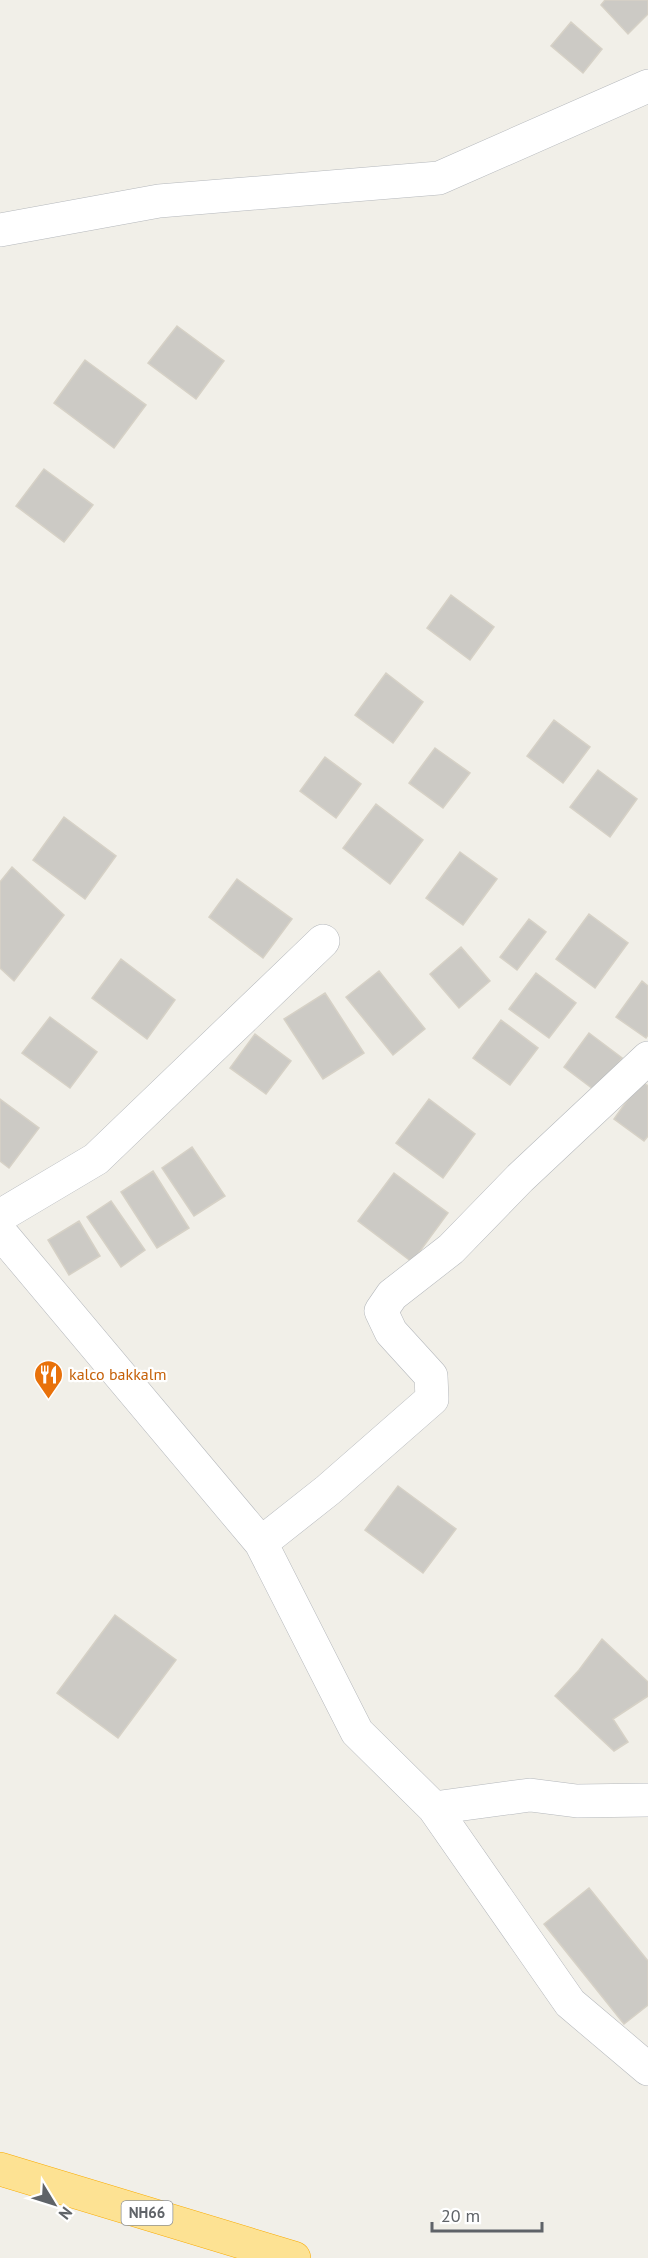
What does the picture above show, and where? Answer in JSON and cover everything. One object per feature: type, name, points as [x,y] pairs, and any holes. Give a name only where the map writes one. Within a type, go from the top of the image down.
[{"type":"highway","name":"NH66","points":[[0,2169],[294,2258]]},
{"type":"street","points":[[0,230],[159,201],[440,178],[648,86]]},
{"type":"street","points":[[0,1216],[96,1159],[323,941]]},
{"type":"street","points":[[261,1543],[432,1399],[431,1376],[391,1332],[381,1311],[392,1295],[451,1249],[520,1178],[648,1058]]},
{"type":"street","points":[[0,1232],[261,1543],[357,1732],[434,1808],[570,2003],[648,2068]]},
{"type":"street","points":[[434,1808],[530,1795],[577,1802],[648,1800]]},
{"type":"building","points":[[605,0],[648,0],[648,14],[628,34],[601,5]]},
{"type":"building","points":[[571,22],[602,49],[583,73],[551,46]]},
{"type":"building","points":[[177,326],[224,361],[196,399],[148,363]]},
{"type":"building","points":[[85,360],[146,405],[114,448],[54,403]]},
{"type":"building","points":[[44,469],[93,505],[64,542],[16,506]]},
{"type":"building","points":[[451,595],[494,627],[470,660],[427,628]]},
{"type":"building","points":[[386,673],[423,702],[393,743],[355,715]]},
{"type":"building","points":[[554,720],[590,747],[563,783],[527,756]]},
{"type":"building","points":[[435,748],[470,773],[443,808],[409,783]]},
{"type":"building","points":[[325,757],[361,784],[336,818],[300,791]]},
{"type":"building","points":[[598,770],[637,799],[610,837],[570,807]]},
{"type":"building","points":[[376,804],[423,840],[390,884],[343,848]]},
{"type":"building","points":[[64,817],[116,856],[85,899],[33,860]]},
{"type":"building","points":[[460,852],[497,879],[463,925],[426,898]]},
{"type":"building","points":[[12,867],[64,915],[14,981],[0,968],[0,882]]},
{"type":"building","points":[[237,879],[292,919],[263,958],[209,917]]},
{"type":"building","points":[[589,914],[628,943],[595,988],[556,959]]},
{"type":"building","points":[[529,919],[546,932],[517,970],[500,957]]},
{"type":"building","points":[[461,947],[490,981],[459,1008],[430,974]]},
{"type":"building","points":[[121,959],[175,1000],[147,1039],[92,998]]},
{"type":"building","points":[[379,971],[425,1029],[393,1055],[346,997]]},
{"type":"building","points":[[536,973],[576,1003],[549,1038],[509,1009]]},
{"type":"building","points":[[642,981],[648,986],[648,1035],[646,1038],[616,1017]]},
{"type":"building","points":[[325,993],[364,1053],[323,1079],[284,1019]]},
{"type":"building","points":[[50,1017],[97,1052],[70,1088],[22,1053]]},
{"type":"building","points":[[501,1020],[538,1048],[510,1085],[473,1058]]},
{"type":"building","points":[[589,1033],[622,1058],[597,1092],[564,1067]]},
{"type":"building","points":[[255,1034],[291,1061],[266,1094],[230,1068]]},
{"type":"building","points":[[641,1081],[648,1086],[648,1136],[644,1141],[614,1119]]},
{"type":"building","points":[[0,1099],[39,1128],[9,1168],[0,1161]]},
{"type":"building","points":[[429,1099],[475,1134],[443,1178],[396,1143]]},
{"type":"building","points":[[192,1147],[225,1196],[194,1216],[162,1168]]},
{"type":"building","points":[[153,1171],[189,1228],[157,1248],[121,1192]]},
{"type":"building","points":[[394,1173],[448,1213],[412,1262],[358,1221]]},
{"type":"building","points":[[111,1201],[145,1250],[121,1267],[87,1217]]},
{"type":"building","points":[[79,1221],[100,1256],[69,1275],[48,1240]]},
{"type":"building","points":[[398,1486],[456,1529],[423,1573],[365,1530]]},
{"type":"building","points":[[115,1615],[176,1660],[118,1738],[57,1693]]},
{"type":"building","points":[[602,1639],[648,1682],[648,1696],[613,1719],[628,1742],[614,1751],[555,1696],[579,1670]]},
{"type":"building","points":[[589,1888],[648,1961],[648,2005],[624,2024],[544,1924]]},
{"type":"place","name":"kalco bakkalm","points":[[48,1400]]}]
